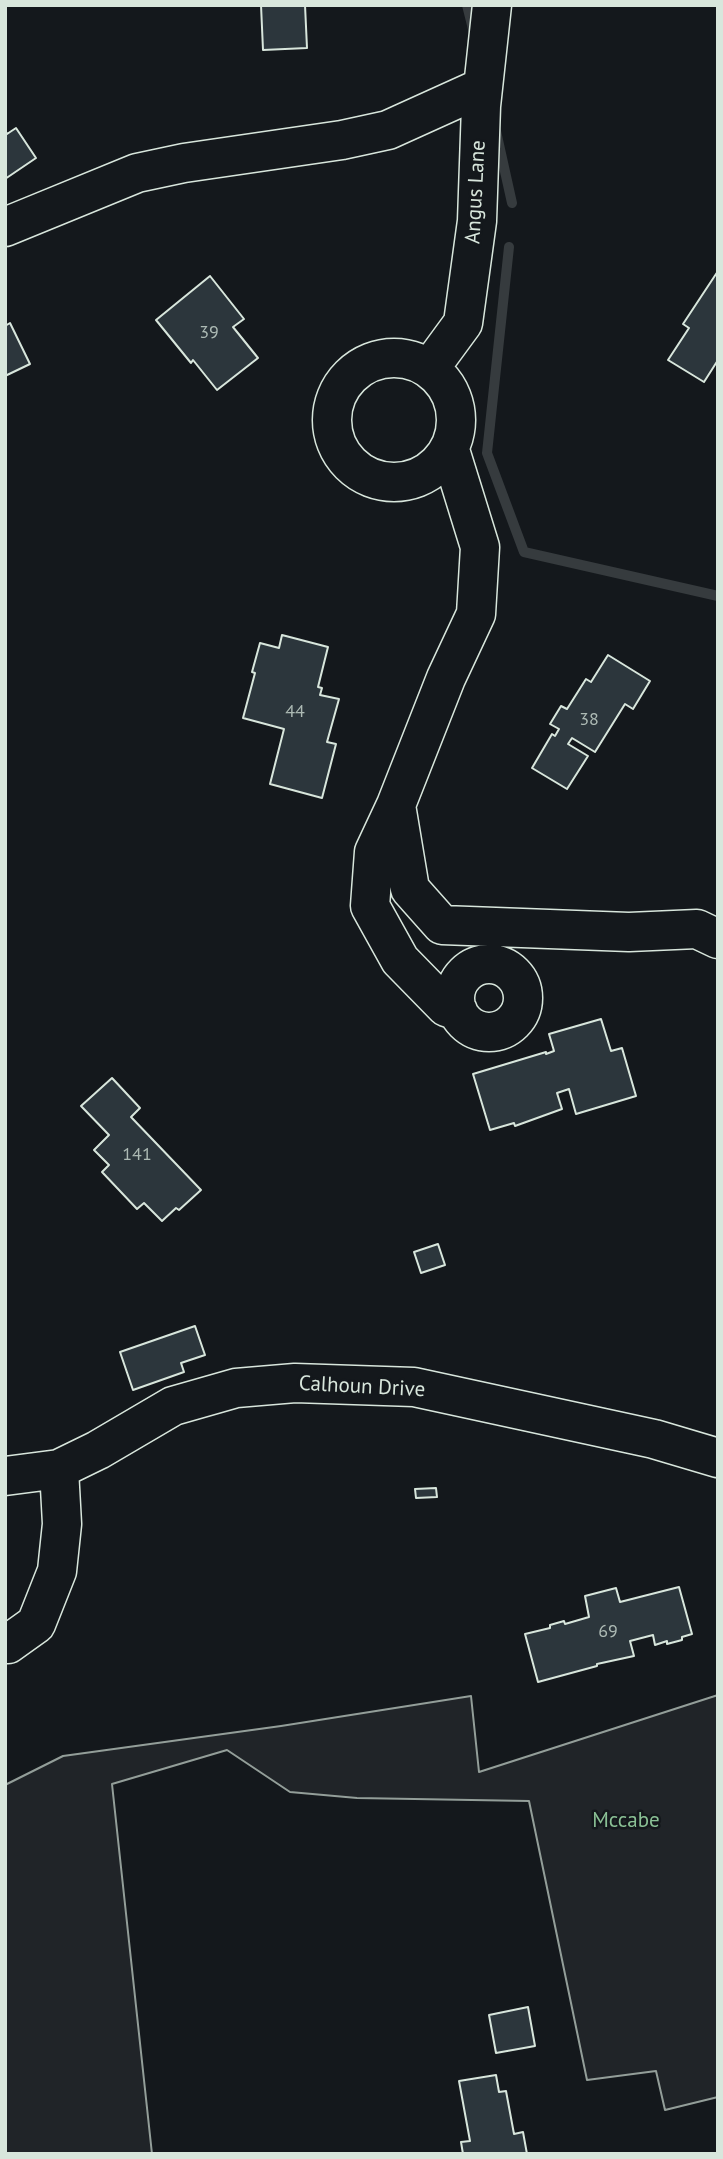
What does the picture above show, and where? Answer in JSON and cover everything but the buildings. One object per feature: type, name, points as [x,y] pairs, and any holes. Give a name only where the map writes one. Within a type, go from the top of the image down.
[{"type":"street","name":"Angus Lane","points":[[430,368],[463,323],[477,221],[483,87],[492,5]]},
{"type":"street","points":[[5,227],[137,173],[388,130],[483,87]]},
{"type":"street","points":[[391,357],[410,359],[430,368],[445,382],[455,405],[456,430],[450,450],[437,466],[409,481],[387,482],[365,476],[349,464],[333,436],[331,417],[340,387],[360,367],[391,357]]},
{"type":"street","points":[[450,450],[480,547],[476,614],[446,678],[396,805],[374,852],[370,906],[400,960],[446,1007],[458,1010]]},
{"type":"street","points":[[396,805],[410,889],[442,925],[629,932],[696,929],[718,939]]},
{"type":"street","name":"Calhoun Drive","points":[[5,1476],[59,1469],[98,1450],[173,1406],[236,1388],[295,1383],[414,1387],[654,1439],[718,1458]]},
{"type":"street","points":[[5,1644],[37,1624],[57,1571],[62,1524],[59,1469]]},
{"type":"green space","name":"Mccabe","points":[[718,1695],[718,2097],[665,2110],[656,2071],[587,2080],[529,1801],[357,1798],[290,1792],[227,1750],[112,1784],[152,2154],[5,2154],[5,1785],[63,1756],[471,1696],[479,1772]]},
{"type":"waterway","points":[[467,5],[474,33]]},
{"type":"waterway","points":[[496,131],[512,203]]},
{"type":"waterway","points":[[509,247],[487,453],[524,552],[718,596]]}]
